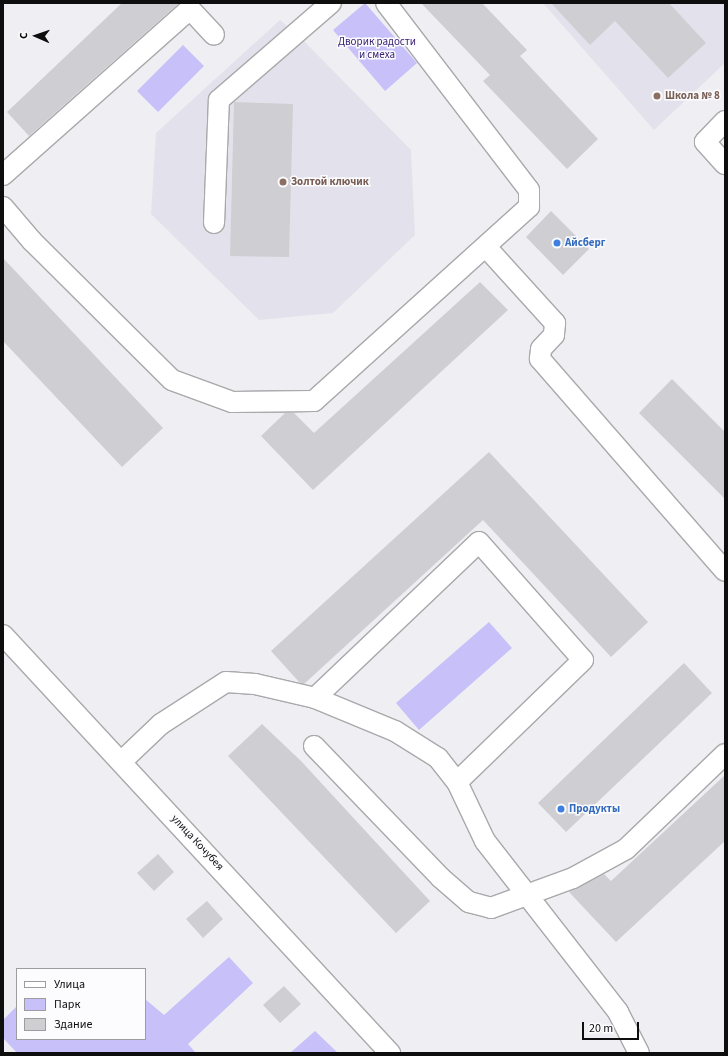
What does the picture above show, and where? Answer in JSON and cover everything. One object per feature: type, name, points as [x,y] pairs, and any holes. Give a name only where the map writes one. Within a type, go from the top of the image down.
[{"type":"street","points":[[214,223],[219,100],[331,3]]},
{"type":"street","points":[[3,207],[32,241],[172,380],[232,402],[314,401],[530,207],[529,190],[386,3]]},
{"type":"street","points":[[3,174],[190,9],[214,35]]},
{"type":"street","points":[[725,121],[705,142],[725,164]]},
{"type":"street","points":[[486,247],[555,323],[554,335],[541,350],[540,358],[725,571]]},
{"type":"street","points":[[314,698],[479,542],[584,660],[457,782]]},
{"type":"street","name":"улица Кочубея","points":[[3,635],[122,761],[390,1053]]},
{"type":"street","points":[[122,761],[161,724],[226,682],[254,684],[314,698],[395,731],[438,758],[457,782],[485,841],[618,1012],[639,1053]]},
{"type":"street","points":[[314,746],[441,878],[469,902],[491,908],[573,878],[626,849],[725,754]]},
{"type":"shaded area","name":"Школа № 8","points":[[543,3],[725,3],[725,63],[654,130]]},
{"type":"shaded area","name":"Золтой ключик","points":[[280,20],[296,33],[411,150],[415,235],[333,313],[259,320],[151,214],[156,133]]},
{"type":"green space","name":"Дворик радости и смеха","points":[[365,3],[417,63],[385,91],[333,30]]},
{"type":"green space","points":[[183,45],[204,66],[158,112],[137,91]]},
{"type":"green space","points":[[489,622],[512,648],[419,730],[396,703]]},
{"type":"green space","points":[[229,957],[253,983],[188,1044],[196,1053],[17,1053],[3,1038],[3,1020],[16,1007],[16,1040],[146,1040],[146,1000],[164,1015]]},
{"type":"green space","points":[[315,1031],[338,1053],[290,1053]]},
{"type":"building","points":[[122,3],[179,3],[29,136],[7,112]]},
{"type":"building","points":[[421,3],[482,3],[527,50],[520,56],[598,139],[567,169],[483,81],[490,75]]},
{"type":"building","points":[[551,3],[669,3],[706,43],[668,78],[615,21],[590,45]]},
{"type":"building","points":[[234,102],[293,104],[289,257],[230,256]]},
{"type":"building","name":"Айсберг","points":[[551,211],[589,249],[563,275],[526,237]]},
{"type":"building","points":[[3,258],[163,428],[122,467],[3,341]]},
{"type":"building","points":[[480,282],[508,310],[313,490],[261,436],[285,413],[294,413],[314,433]]},
{"type":"building","points":[[672,379],[725,432],[725,499],[639,413]]},
{"type":"building","points":[[489,452],[648,622],[611,657],[483,520],[304,684],[300,683],[271,651]]},
{"type":"building","points":[[684,663],[712,693],[566,832],[538,803]]},
{"type":"building","points":[[262,724],[301,761],[430,901],[396,933],[228,756]]},
{"type":"building","points":[[725,775],[725,841],[616,942],[569,892],[604,874],[611,881]]},
{"type":"building","points":[[158,854],[174,872],[154,891],[137,873]]},
{"type":"building","points":[[207,901],[223,919],[203,938],[186,919]]},
{"type":"building","points":[[284,986],[301,1004],[280,1023],[263,1005]]},
{"type":"place","name":"Школа № 8","points":[[657,96]]},
{"type":"place","name":"Золтой ключик","points":[[283,182]]},
{"type":"place","name":"Айсберг","points":[[557,243]]},
{"type":"place","name":"Продукты","points":[[561,809]]}]
